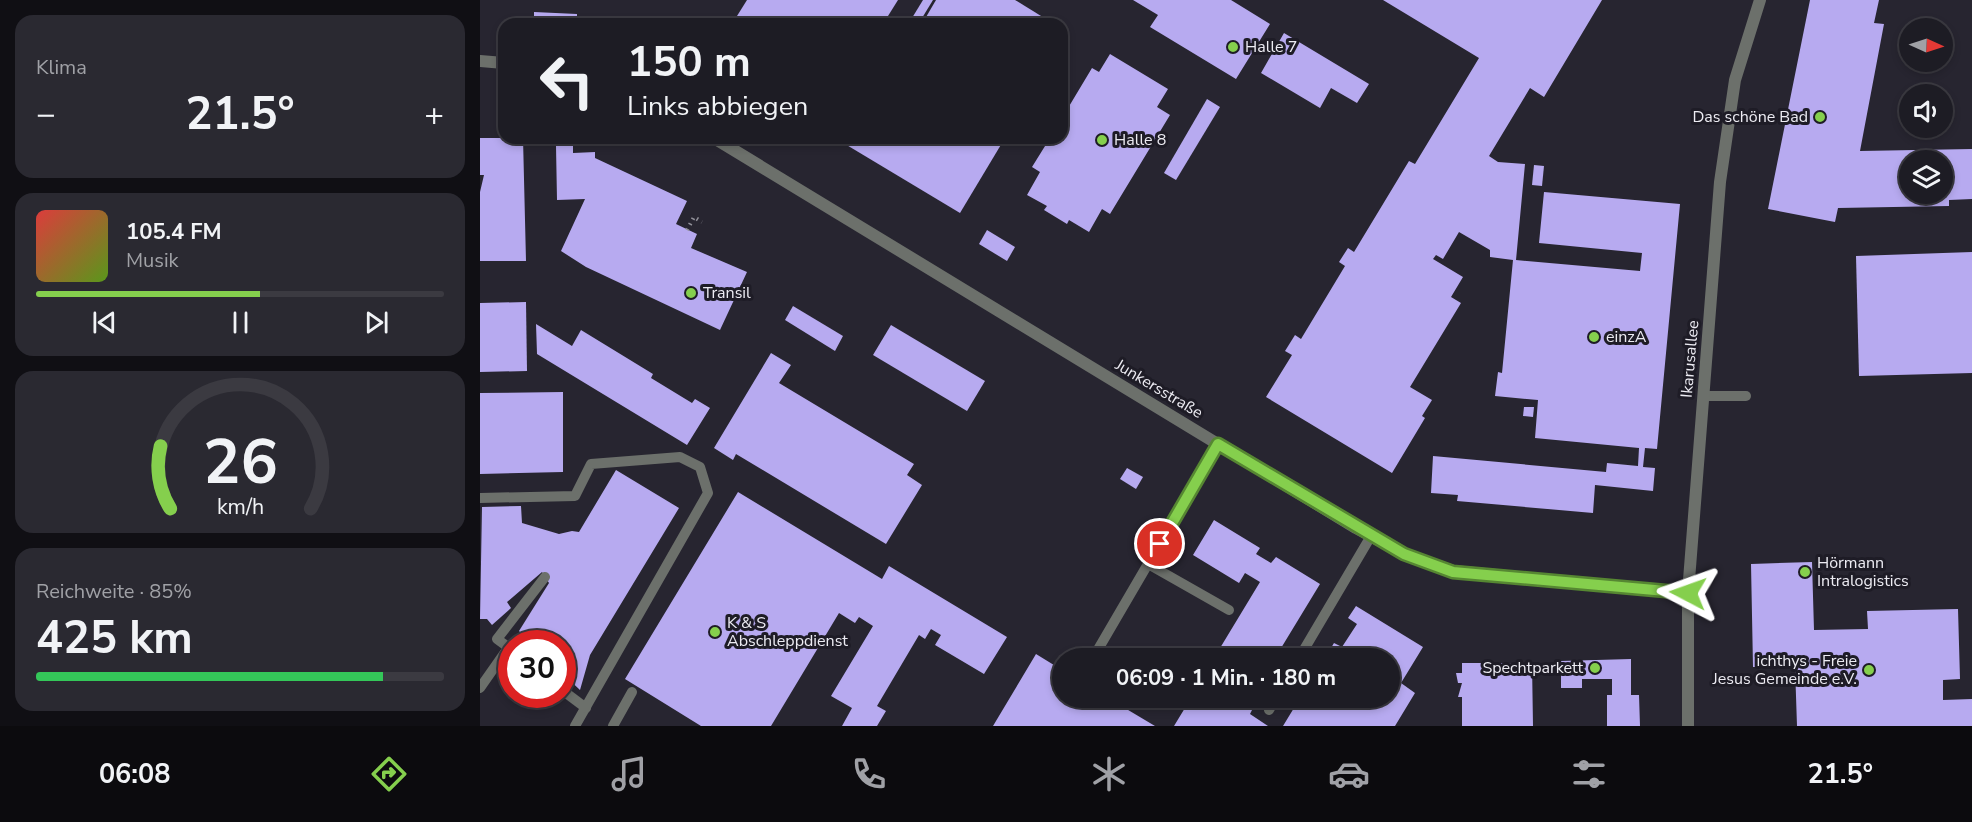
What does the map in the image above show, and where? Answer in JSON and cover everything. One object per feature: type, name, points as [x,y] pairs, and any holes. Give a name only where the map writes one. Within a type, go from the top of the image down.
[{"type":"street","name":"Ikarusallee","points":[[1688,726],[1688,593],[1720,182],[1735,80],[1760,0]]},
{"type":"street","points":[[480,61],[498,62]]},
{"type":"street","name":"Junkersstraße","points":[[724,144],[1218,444],[1404,554],[1453,572],[1688,593]]},
{"type":"lane","points":[[1704,396],[1746,396]]},
{"type":"lane","points":[[1099,648],[1218,444]]},
{"type":"lane","points":[[480,498],[575,496],[591,464],[680,457],[699,467],[708,493],[575,726]]},
{"type":"lane","points":[[1305,648],[1371,536]]},
{"type":"lane","points":[[1148,564],[1229,610]]},
{"type":"lane","points":[[504,630],[546,577]]},
{"type":"lane","points":[[480,688],[498,665]]},
{"type":"lane","points":[[613,726],[632,692]]},
{"type":"lane","points":[[576,700],[586,708]]},
{"type":"path","points":[[687,230],[694,217],[702,222]]},
{"type":"building","points":[[747,0],[898,0],[887,18],[736,18]]},
{"type":"building","points":[[923,0],[933,0],[922,18],[912,18]]},
{"type":"building","points":[[936,0],[1015,0],[1044,18],[926,18]]},
{"type":"building","name":"Halle 7","points":[[1133,0],[1231,0],[1270,24],[1236,79],[1150,27],[1158,15]]},
{"type":"building","points":[[1383,0],[1602,0],[1544,97],[1530,88],[1489,156],[1498,162],[1525,164],[1516,260],[1640,271],[1642,253],[1539,243],[1544,192],[1680,204],[1657,449],[1645,448],[1643,467],[1655,468],[1653,491],[1595,485],[1593,513],[1457,501],[1458,495],[1431,493],[1433,456],[1606,472],[1607,463],[1638,466],[1639,448],[1535,438],[1538,400],[1495,396],[1498,372],[1502,373],[1513,260],[1490,257],[1490,250],[1459,232],[1443,259],[1436,255],[1433,259],[1463,277],[1451,297],[1461,303],[1410,387],[1432,400],[1422,416],[1425,418],[1392,473],[1266,397],[1292,355],[1285,351],[1295,335],[1301,339],[1345,266],[1339,262],[1348,248],[1354,252],[1409,161],[1415,164],[1479,58]]},
{"type":"building","points":[[1810,0],[1879,0],[1874,23],[1884,24],[1860,151],[1899,150],[1899,204],[1949,204],[1949,206],[1838,208],[1835,222],[1768,209]]},
{"type":"building","points":[[534,12],[577,14],[577,18],[534,18]]},
{"type":"building","points":[[1284,33],[1369,84],[1357,103],[1331,88],[1320,108],[1261,73]]},
{"type":"building","name":"Halle 8","points":[[1110,54],[1168,89],[1157,107],[1170,115],[1110,214],[1102,209],[1089,232],[1069,220],[1067,224],[1044,210],[1047,206],[1027,195],[1040,172],[1032,167],[1046,144],[1068,144],[1068,108],[1092,68],[1099,72]]},
{"type":"building","points":[[1207,99],[1220,107],[1176,180],[1164,173]]},
{"type":"building","points":[[480,138],[498,138],[498,144],[523,144],[526,261],[480,261],[480,192],[484,175],[480,175]]},
{"type":"building","points":[[845,144],[1001,144],[960,213]]},
{"type":"building","points":[[573,145],[573,153],[595,152],[595,158],[687,201],[676,224],[697,234],[691,248],[747,272],[720,330],[586,267],[561,251],[585,199],[557,200],[556,146]]},
{"type":"building","points":[[1972,149],[1972,199],[1953,200],[1953,150],[1916,150]]},
{"type":"building","points":[[1534,165],[1544,166],[1542,186],[1532,185]]},
{"type":"building","points":[[987,230],[1015,247],[1007,261],[979,244]]},
{"type":"building","points":[[1972,252],[1972,373],[1859,376],[1856,256]]},
{"type":"building","points":[[526,302],[527,371],[480,372],[480,303]]},
{"type":"building","points":[[793,306],[843,336],[835,351],[785,320]]},
{"type":"building","points":[[536,324],[572,346],[581,330],[653,374],[651,378],[692,403],[695,399],[710,408],[687,445],[537,354]]},
{"type":"building","points":[[891,325],[985,381],[967,411],[873,355]]},
{"type":"building","points":[[771,353],[791,365],[779,383],[914,464],[907,475],[922,485],[886,544],[736,454],[733,460],[714,448]]},
{"type":"building","points":[[563,392],[563,472],[480,474],[480,393]]},
{"type":"building","points":[[1524,407],[1534,407],[1533,417],[1523,416]]},
{"type":"building","points":[[1127,468],[1143,477],[1136,489],[1120,479]]},
{"type":"building","points":[[616,470],[679,508],[590,655],[580,690],[576,686],[576,630],[520,630],[549,583],[542,572],[507,602],[511,608],[492,625],[487,619],[480,619],[482,507],[521,506],[522,523],[559,534],[579,532]]},
{"type":"building","points":[[738,492],[882,579],[889,566],[1007,637],[984,674],[935,645],[941,635],[931,629],[925,639],[919,635],[877,706],[886,711],[877,726],[842,726],[852,708],[831,696],[873,626],[859,617],[855,623],[839,613],[771,726],[701,726],[625,679]]},
{"type":"building","points":[[1214,520],[1260,548],[1256,554],[1271,563],[1276,557],[1320,584],[1281,648],[1220,648],[1260,582],[1245,573],[1239,583],[1193,555]]},
{"type":"building","points":[[1812,562],[1814,630],[1868,629],[1867,611],[1958,609],[1960,679],[1943,680],[1943,700],[1972,699],[1972,726],[1797,726],[1795,666],[1753,667],[1751,564]]},
{"type":"building","points":[[1356,606],[1423,647],[1401,683],[1415,693],[1395,726],[1283,726],[1294,708],[1400,708],[1400,648],[1331,648],[1334,643],[1342,647],[1357,624],[1348,618]]},
{"type":"building","points":[[1036,654],[1052,664],[1052,708],[1125,708],[1155,726],[993,726]]},
{"type":"building","points":[[1631,659],[1631,695],[1639,695],[1640,726],[1607,726],[1607,695],[1612,695],[1612,679],[1582,679],[1582,688],[1561,688],[1561,661]]},
{"type":"building","points":[[1462,663],[1532,663],[1533,726],[1462,726],[1462,697],[1458,697],[1462,683],[1458,683],[1456,673],[1462,673]]},
{"type":"building","points":[[1185,708],[1253,708],[1250,714],[1268,726],[1174,726]]},
{"type":"place","name":"Halle 7","points":[[1233,47]]},
{"type":"place","name":"Das schöne Bad","points":[[1820,117]]},
{"type":"place","name":"Halle 8","points":[[1102,140]]},
{"type":"place","name":"Transil","points":[[691,293]]},
{"type":"place","name":"einzA","points":[[1594,337]]},
{"type":"place","name":"Hörmann Intralogistics","points":[[1805,572]]},
{"type":"place","name":"K & S Abschleppdienst","points":[[715,632]]},
{"type":"place","name":"Spechtparkett","points":[[1595,668]]},
{"type":"place","name":"ichthys - Freie Jesus Gemeinde e.V.","points":[[1869,670]]},
{"type":"route","points":[[1160,544],[1218,444],[1356,528],[1404,554],[1453,572],[1688,593]]}]
